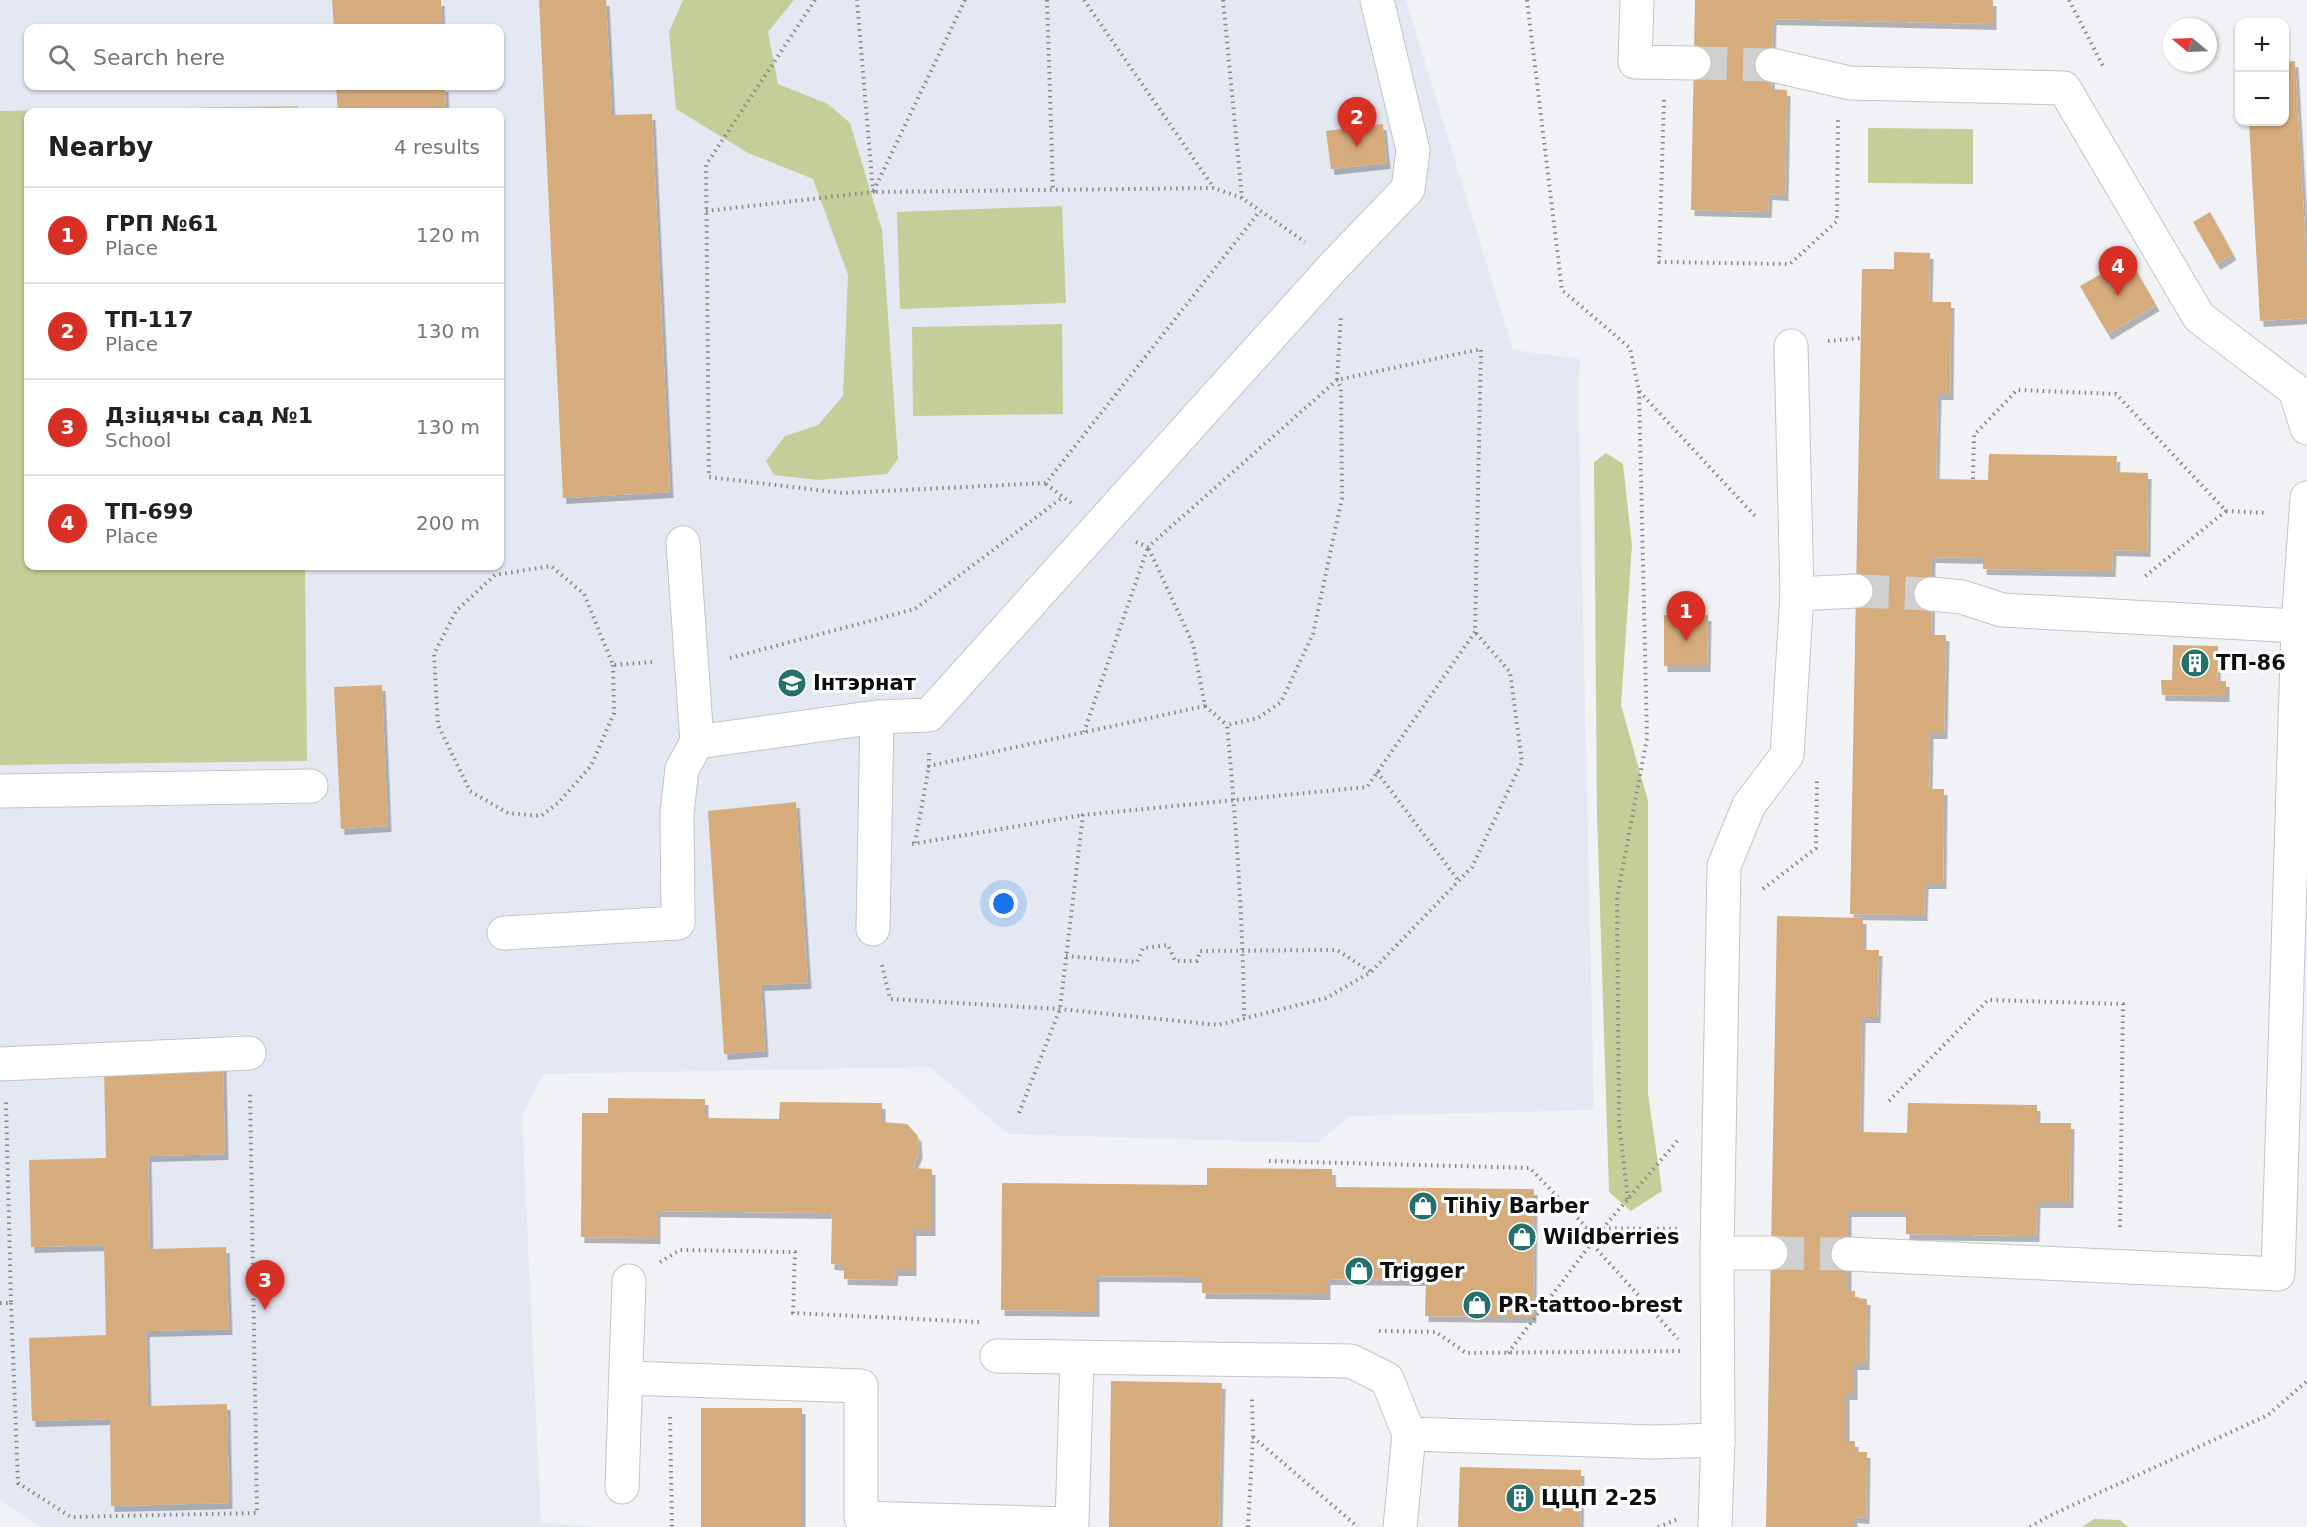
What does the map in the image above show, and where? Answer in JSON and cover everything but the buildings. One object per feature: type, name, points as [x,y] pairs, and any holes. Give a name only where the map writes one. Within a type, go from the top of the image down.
[{"type":"lane","points":[[697,742],[878,717],[929,714],[1326,275],[1408,189],[1413,150],[1377,0]]},
{"type":"lane","points":[[1637,0],[1635,62],[1679,62]]},
{"type":"lane","points":[[1772,65],[1850,82],[2064,88],[2199,316],[2295,390],[2307,428]]},
{"type":"lane","points":[[1715,1527],[1718,1440],[1719,1095],[1724,866],[1749,805],[1787,755],[1797,594],[1791,346]]},
{"type":"lane","points":[[1848,1254],[2278,1274],[2298,626],[2307,491]]},
{"type":"lane","points":[[504,933],[678,923],[676,813],[682,769],[697,742],[683,543]]},
{"type":"lane","points":[[1797,594],[1856,591]]},
{"type":"lane","points":[[1932,594],[1962,597],[2002,610],[2298,626]]},
{"type":"lane","points":[[873,929],[878,717]]},
{"type":"lane","points":[[0,791],[311,786]]},
{"type":"lane","points":[[2,1064],[249,1053]]},
{"type":"lane","points":[[1717,1253],[1771,1253]]},
{"type":"lane","points":[[622,1487],[629,1281]]},
{"type":"lane","points":[[997,1356],[1351,1361],[1387,1379],[1409,1434],[1400,1527]]},
{"type":"lane","points":[[627,1378],[861,1386],[861,1518],[929,1523],[1072,1524],[1077,1358]]},
{"type":"lane","points":[[1409,1434],[1654,1442],[1718,1440]]},
{"type":"path","points":[[815,0],[705,165],[709,477],[843,493],[1046,483],[1100,525],[1148,547],[1193,644],[1205,706],[1227,725],[1243,951],[1244,1019]]},
{"type":"path","points":[[857,0],[873,192]]},
{"type":"path","points":[[873,192],[965,0]]},
{"type":"path","points":[[1047,0],[1053,190]]},
{"type":"path","points":[[1084,0],[1214,188]]},
{"type":"path","points":[[1223,0],[1242,198]]},
{"type":"path","points":[[1527,0],[1562,290],[1630,348],[1639,391],[1647,738],[1617,898],[1619,1122],[1629,1199]]},
{"type":"path","points":[[2069,0],[2104,68]]},
{"type":"path","points":[[1679,62],[1659,262],[1790,264],[1837,221],[1837,120],[1850,82]]},
{"type":"path","points":[[706,211],[873,192],[1214,188],[1242,198],[1310,246],[1342,302],[1337,380],[1341,388],[1342,498],[1313,634],[1281,702],[1258,718],[1227,725]]},
{"type":"path","points":[[1046,483],[1260,211]]},
{"type":"path","points":[[1825,341],[1861,338]]},
{"type":"path","points":[[874,850],[1083,815],[1367,787],[1475,632],[1481,349],[1337,380],[1148,547],[1084,732]]},
{"type":"path","points":[[1973,479],[1974,435],[2017,390],[2116,394],[2226,511],[2097,615]]},
{"type":"path","points":[[1639,391],[1758,518],[1795,536]]},
{"type":"path","points":[[873,929],[890,999],[1060,1009],[1218,1025],[1326,998],[1371,972],[1472,867],[1522,762],[1510,672],[1475,632]]},
{"type":"path","points":[[929,766],[1205,706]]},
{"type":"path","points":[[915,843],[929,766],[929,714]]},
{"type":"path","points":[[1377,772],[1458,880]]},
{"type":"path","points":[[1761,890],[1816,848],[1817,776]]},
{"type":"path","points":[[1018,1113],[1060,1009],[1083,815]]},
{"type":"path","points":[[1066,956],[1137,962],[1143,948],[1168,945],[1175,961],[1197,962],[1200,951],[1336,950],[1371,972]]},
{"type":"path","points":[[1889,1101],[1988,1000],[2123,1004],[2120,1228]]},
{"type":"path","points":[[2,1064],[18,1483],[71,1517],[257,1513],[249,1053]]},
{"type":"path","points":[[1508,1354],[1604,1228],[1719,1095]]},
{"type":"path","points":[[1269,1161],[1530,1168],[1587,1228],[1592,1244],[1689,1351],[1718,1379]]},
{"type":"path","points":[[1587,1228],[1680,1229]]},
{"type":"path","points":[[629,1281],[680,1250],[795,1252],[794,1313],[985,1322]]},
{"type":"path","points":[[0,1303],[11,1303]]},
{"type":"path","points":[[1379,1331],[1436,1332],[1466,1353],[1689,1351]]},
{"type":"path","points":[[1248,1527],[1253,1437],[1251,1360]]},
{"type":"path","points":[[669,1379],[672,1527]]},
{"type":"path","points":[[2030,1527],[2049,1516],[2268,1415],[2307,1381]]},
{"type":"path","points":[[1253,1437],[1358,1527]]},
{"type":"shaded area","name":"Інтэрнат","points":[[0,0],[1406,0],[1513,350],[1580,359],[1578,391],[1594,1110],[1349,1116],[1318,1143],[1008,1134],[930,1067],[544,1074],[522,1115],[541,1522],[593,1527],[40,1527],[0,1500]]},
{"type":"green space","points":[[683,0],[794,0],[768,32],[778,84],[828,104],[850,123],[882,230],[898,459],[887,474],[818,480],[774,475],[766,461],[785,436],[818,425],[843,396],[848,275],[813,179],[748,153],[676,109],[669,32]]},
{"type":"green space","points":[[298,106],[298,108],[179,108]]},
{"type":"green space","points":[[0,111],[24,111],[24,570],[305,570],[307,761],[0,765]]},
{"type":"green space","points":[[1868,128],[1973,129],[1973,184],[1868,183]]},
{"type":"green space","points":[[1062,206],[1066,303],[900,309],[897,212]]},
{"type":"green space","points":[[1062,324],[1063,414],[913,416],[912,327]]},
{"type":"green space","points":[[1606,453],[1623,464],[1632,545],[1621,705],[1648,801],[1648,1094],[1662,1191],[1631,1211],[1609,1192],[1597,814],[1594,462]]},
{"type":"green space","points":[[2094,1519],[2120,1520],[2128,1527],[2082,1527]]},
{"type":"tunnel","points":[[1694,63],[1772,65]]},
{"type":"tunnel","points":[[1856,591],[1931,594]]},
{"type":"tunnel","points":[[1771,1253],[1848,1254]]},
{"type":"place","name":"ТП-117","points":[[1357,147]]},
{"type":"place","name":"ТП-699","points":[[2118,296]]},
{"type":"place","name":"ГРП №61","points":[[1686,641]]},
{"type":"place","name":"ТП-86","points":[[2195,663]]},
{"type":"place","name":"Інтэрнат","points":[[792,683]]},
{"type":"place","name":"Tihiy Barber","points":[[1423,1206]]},
{"type":"place","name":"Wildberries","points":[[1522,1237]]},
{"type":"place","name":"Trigger","points":[[1359,1271]]},
{"type":"place","name":"PR-tattoo-brest","points":[[1477,1305]]},
{"type":"place","name":"Дзіцячы сад №1","points":[[265,1310]]},
{"type":"place","name":"ЦЦП 2-25","points":[[1520,1498]]}]
